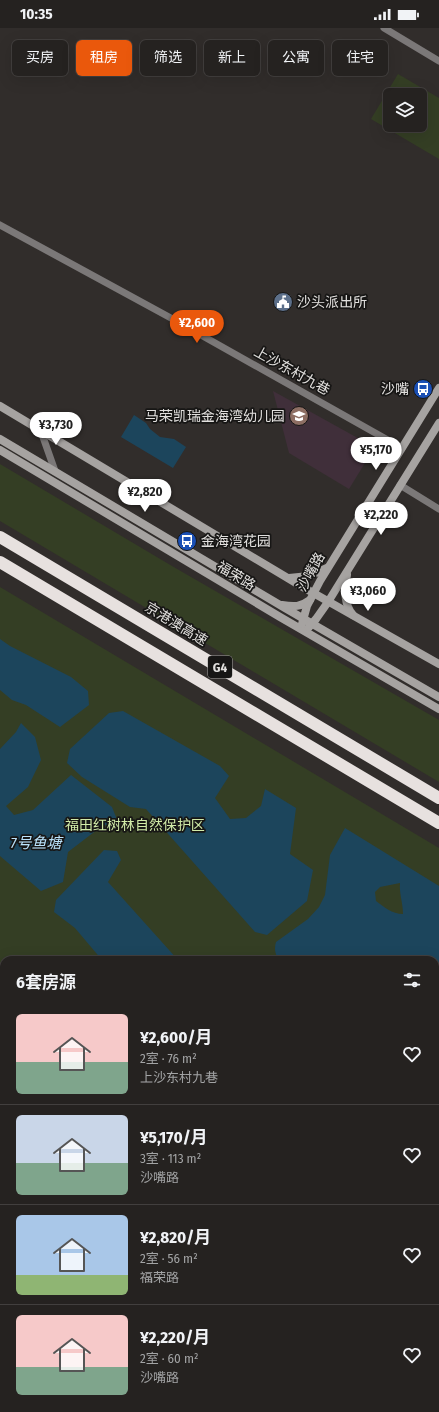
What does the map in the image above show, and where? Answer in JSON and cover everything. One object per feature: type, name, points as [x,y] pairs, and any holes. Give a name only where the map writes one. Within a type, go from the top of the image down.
[{"type":"highway","name":"京港澳高速","points":[[0,537],[439,798]]},
{"type":"highway","name":"G4","points":[[0,562],[439,823]]},
{"type":"street","points":[[384,28],[439,61]]},
{"type":"street","name":"上沙东村九巷","points":[[0,225],[164,314],[402,448]]},
{"type":"street","name":"沙嘴路","points":[[302,630],[303,619],[312,596],[330,564],[439,388]]},
{"type":"street","points":[[0,406],[286,578],[312,596],[328,602],[439,664]]},
{"type":"street","name":"沙嘴路","points":[[302,630],[312,624],[328,602],[439,423]]},
{"type":"street","points":[[39,429],[55,471]]},
{"type":"street","name":"福荣路","points":[[0,439],[303,619],[439,697]]},
{"type":"street","name":"福荣路","points":[[0,450],[302,630],[439,709]]},
{"type":"street","points":[[400,485],[439,509]]},
{"type":"street","points":[[286,578],[309,576],[322,571],[330,564]]},
{"type":"street","points":[[349,568],[345,583],[346,597],[349,609],[356,617]]},
{"type":"street","points":[[280,605],[297,607],[304,605],[312,596]]},
{"type":"shaded area","name":"马荣凯瑞金海湾幼儿园","points":[[273,391],[365,442],[368,458],[349,489],[289,453]]},
{"type":"green space","points":[[398,74],[422,88],[390,88]]},
{"type":"green space","points":[[427,91],[439,98],[439,159],[393,132],[427,132]]},
{"type":"green space","points":[[383,99],[383,126],[371,119]]},
{"type":"green space","points":[[0,464],[172,566],[439,720],[439,782],[0,521]]},
{"type":"green space","name":"福田红树林自然保护区","points":[[0,587],[439,848],[439,956],[0,956]]},
{"type":"water","points":[[134,415],[146,423],[150,429],[160,437],[174,439],[186,447],[173,468],[121,437]]},
{"type":"water","points":[[0,639],[10,646],[71,677],[88,691],[89,705],[60,727],[26,705],[12,700],[0,690]]},
{"type":"water","points":[[123,711],[220,766],[229,776],[215,798],[230,819],[246,818],[261,806],[265,789],[296,808],[290,854],[313,870],[307,901],[267,935],[255,932],[146,809],[130,807],[82,777],[67,763],[70,749],[109,713]]},
{"type":"water","name":"7号鱼塘","points":[[21,723],[35,737],[41,760],[28,787],[6,806],[14,815],[33,810],[71,775],[112,807],[118,822],[102,826],[68,852],[63,882],[41,891],[0,856],[0,749],[16,732]]},
{"type":"water","points":[[345,828],[439,886],[439,956],[277,956],[275,951],[276,942],[308,919],[319,907],[325,895],[330,855]],"holes":[[[400,883],[403,914],[399,914],[385,908],[376,901],[375,892],[380,887]]]},
{"type":"water","points":[[104,850],[117,851],[121,860],[108,882],[174,956],[99,956],[75,928],[54,912],[56,900]]},
{"type":"place","name":"沙头派出所","points":[[283,302]]},
{"type":"place","name":"沙嘴","points":[[423,389]]},
{"type":"place","name":"马荣凯瑞金海湾幼儿园","points":[[299,416]]},
{"type":"place","name":"金海湾花园","points":[[187,541]]}]
